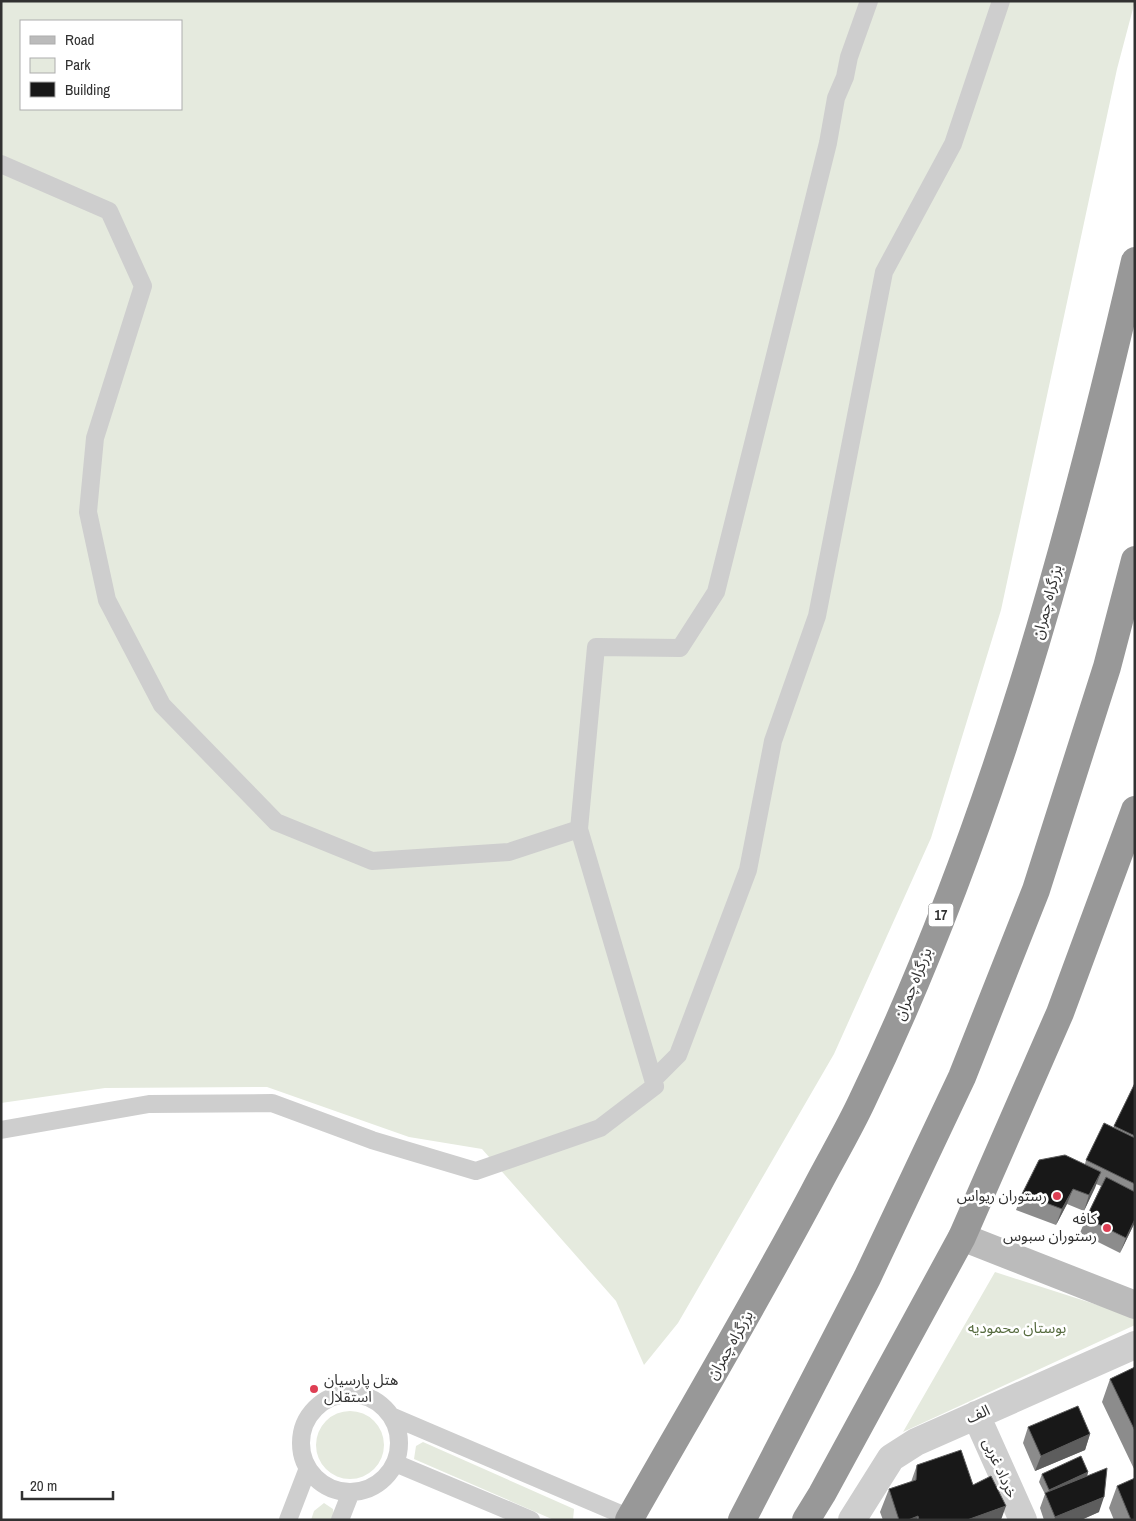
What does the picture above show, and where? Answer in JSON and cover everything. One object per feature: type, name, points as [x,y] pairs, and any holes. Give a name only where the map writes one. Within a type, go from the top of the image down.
[{"type":"highway","name":"بزرگراه چمران","points":[[629,1519],[765,1285],[862,1103],[908,999],[969,843],[1042,625],[1135,261]]},
{"type":"highway","points":[[742,1520],[867,1278],[962,1077],[1036,890],[1107,667],[1135,560]]},
{"type":"highway","points":[[806,1520],[962,1237],[1060,1013],[1135,810]]},
{"type":"main road","points":[[962,1237],[1135,1305]]},
{"type":"street","name":"الف","points":[[852,1520],[891,1458],[916,1442],[1135,1344]]},
{"type":"street","name":"خرداد غربی","points":[[976,1415],[1023,1520]]},
{"type":"lane","points":[[1,1130],[150,1104],[272,1103],[372,1140],[476,1171],[600,1128],[655,1086],[579,829],[596,647],[680,648],[716,592],[826,152],[836,98],[845,77],[849,57],[868,1]]},
{"type":"lane","points":[[653,1080],[678,1055],[748,870],[773,741],[817,616],[884,272],[953,144],[1001,1]]},
{"type":"lane","points":[[1,164],[109,212],[143,286],[95,438],[88,512],[106,600],[162,705],[276,822],[372,861],[509,852],[579,829]]},
{"type":"lane","points":[[348,1394],[365,1396],[380,1404],[391,1416],[398,1431],[399,1447],[395,1463],[387,1475],[377,1484],[350,1492],[334,1489],[319,1481],[308,1468],[302,1453],[301,1436],[307,1420],[317,1406],[332,1398],[348,1394]]},
{"type":"lane","points":[[391,1416],[629,1519]]},
{"type":"lane","points":[[395,1463],[531,1520]]},
{"type":"lane","points":[[288,1520],[308,1468]]},
{"type":"lane","points":[[340,1520],[350,1492]]},
{"type":"green space","points":[[1,1],[1135,1],[1117,69],[1001,610],[931,838],[834,1054],[678,1323],[644,1365],[616,1301],[482,1149],[409,1137],[267,1087],[105,1088],[1,1103]]},
{"type":"green space","name":"بوستان محمودیه","points":[[995,1272],[1135,1317],[1135,1325],[903,1432]]},
{"type":"green space","points":[[350,1411],[363,1414],[374,1421],[381,1432],[384,1445],[381,1458],[374,1469],[363,1476],[350,1479],[337,1476],[326,1469],[319,1458],[316,1445],[319,1432],[326,1421],[337,1414]]},
{"type":"green space","points":[[423,1442],[574,1509],[573,1520],[554,1520],[414,1459],[416,1446]]},
{"type":"green space","points":[[324,1503],[333,1509],[335,1520],[311,1520],[314,1511]]},
{"type":"building","points":[[1135,1083],[1135,1136],[1114,1126]]},
{"type":"building","points":[[1104,1123],[1135,1138],[1135,1184],[1086,1160]]},
{"type":"building","points":[[1065,1155],[1101,1172],[1089,1195],[1073,1189],[1062,1209],[1022,1194],[1039,1160]]},
{"type":"building","name":"کافه رستوران سبوس","points":[[1106,1177],[1135,1192],[1135,1219],[1126,1238],[1086,1218]]},
{"type":"building","points":[[1135,1367],[1135,1431],[1110,1379]]},
{"type":"building","points":[[1078,1406],[1090,1434],[1041,1456],[1028,1427]]},
{"type":"building","points":[[961,1450],[973,1485],[991,1476],[1006,1506],[967,1520],[919,1520],[918,1516],[908,1520],[899,1520],[889,1489],[916,1480],[917,1465]]},
{"type":"building","points":[[1081,1456],[1088,1472],[1049,1490],[1042,1474]]},
{"type":"building","points":[[1107,1468],[1104,1497],[1055,1517],[1045,1493]]},
{"type":"building","points":[[1135,1478],[1135,1520],[1131,1520],[1117,1486]]},
{"type":"place","name":"رستوران ریواس","points":[[1057,1196]]},
{"type":"place","name":"کافه رستوران سبوس","points":[[1107,1228]]},
{"type":"place","name":"هتل پارسیان استقلال","points":[[314,1389]]}]
